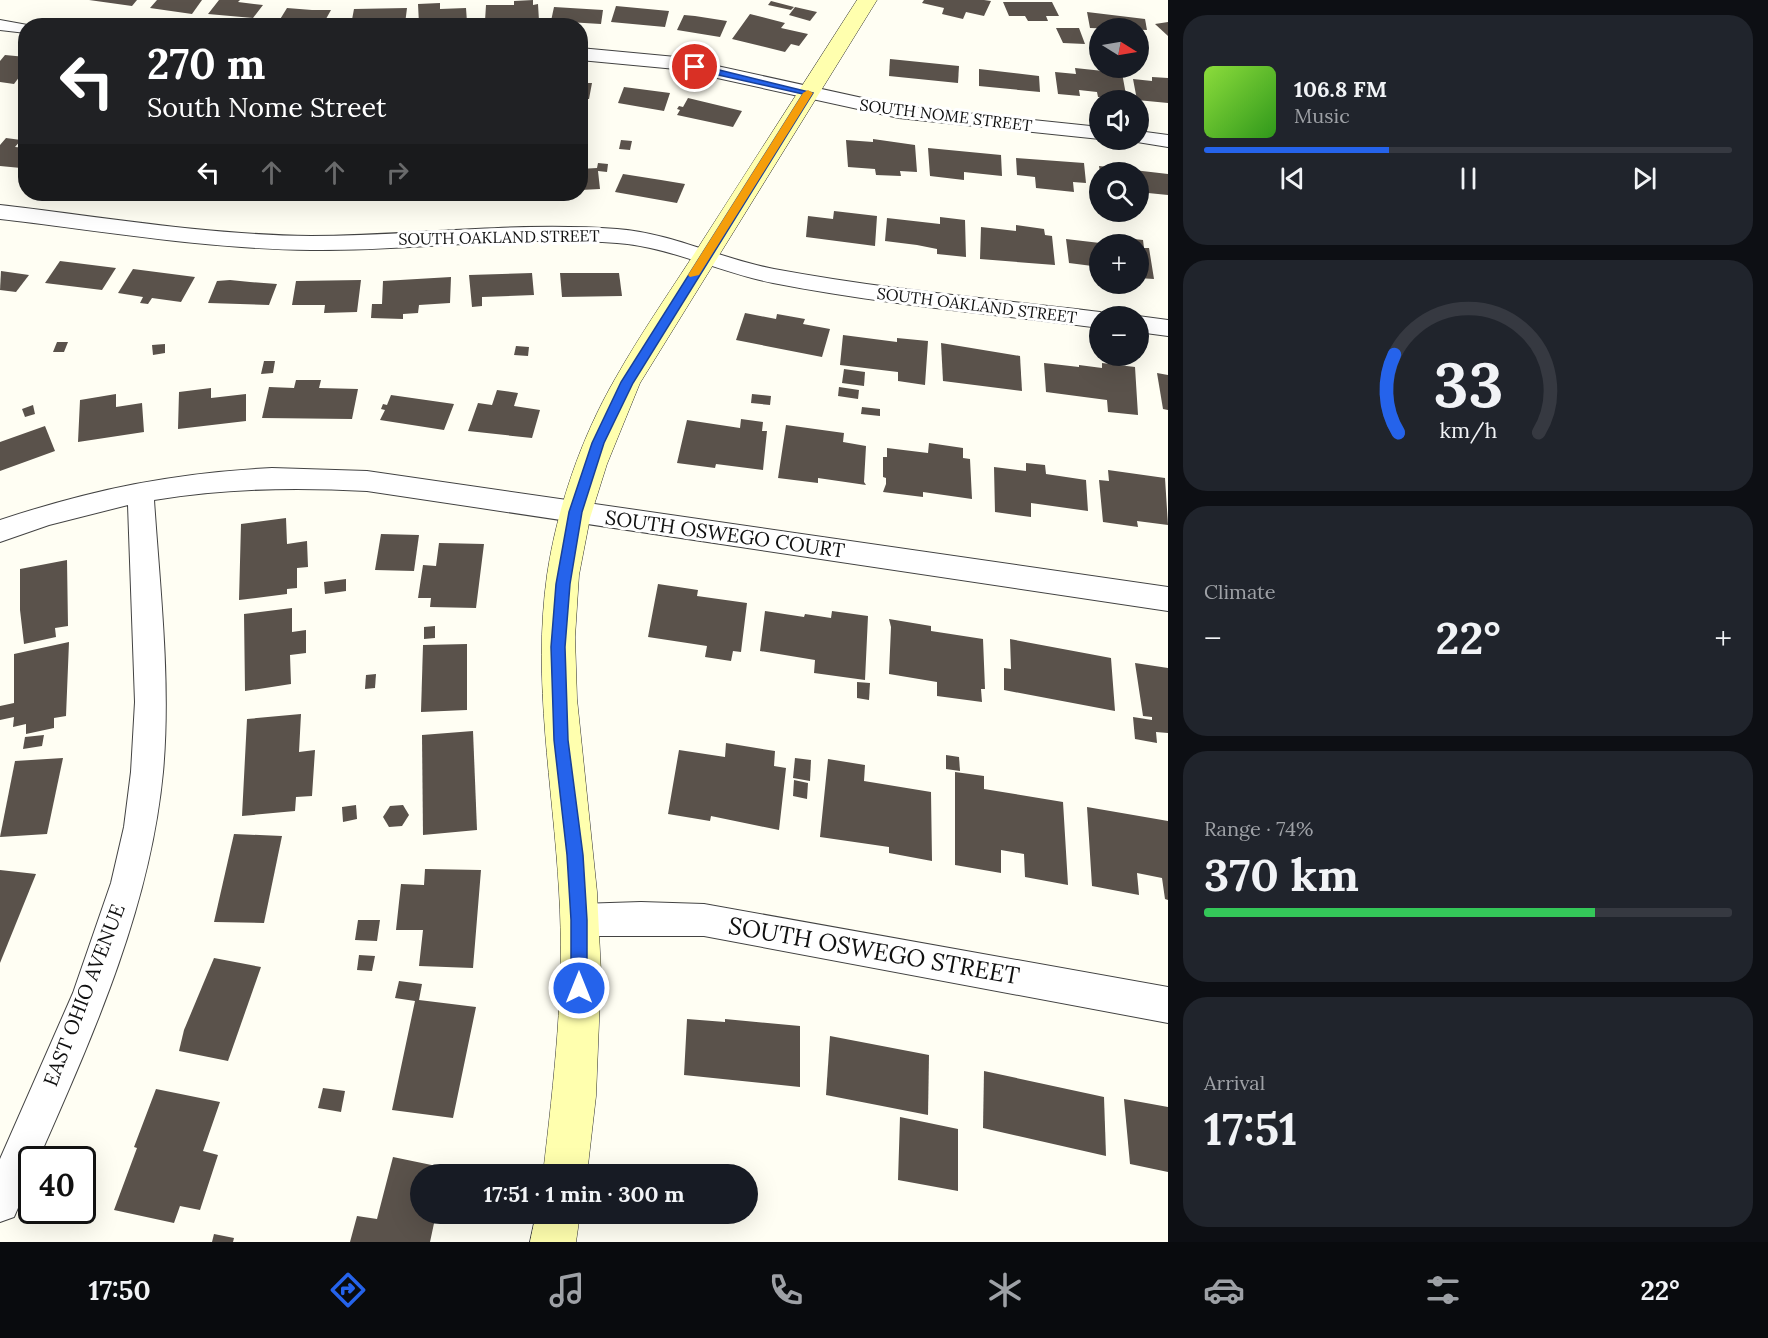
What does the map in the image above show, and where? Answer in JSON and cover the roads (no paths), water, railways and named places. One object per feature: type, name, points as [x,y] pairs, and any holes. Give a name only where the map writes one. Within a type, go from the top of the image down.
[{"type":"street","points":[[566,1164],[579,1011],[579,920],[575,855],[561,740],[558,647],[563,584],[576,512],[598,443],[627,382],[867,0]]},
{"type":"street","points":[[0,25],[18,26]]},
{"type":"street","name":"SOUTH NOME STREET","points":[[588,55],[676,63],[899,112],[1089,132]]},
{"type":"street","points":[[1149,138],[1168,141]]},
{"type":"street","name":"SOUTH OAKLAND STREET","points":[[0,213],[252,242],[314,243],[587,233],[652,242],[763,274],[820,285],[1089,319]]},
{"type":"street","points":[[1149,325],[1168,328]]},
{"type":"street","name":"SOUTH OSWEGO COURT","points":[[0,531],[67,509],[140,491],[243,478],[311,477],[367,481],[1168,599]]},
{"type":"street","name":"EAST OHIO AVENUE","points":[[0,1203],[102,959],[133,858],[147,774],[152,699],[140,491]]},
{"type":"street","name":"SOUTH OSWEGO STREET","points":[[579,920],[641,918],[704,920],[1168,1005]]},
{"type":"street","points":[[553,1242],[556,1224]]}]
